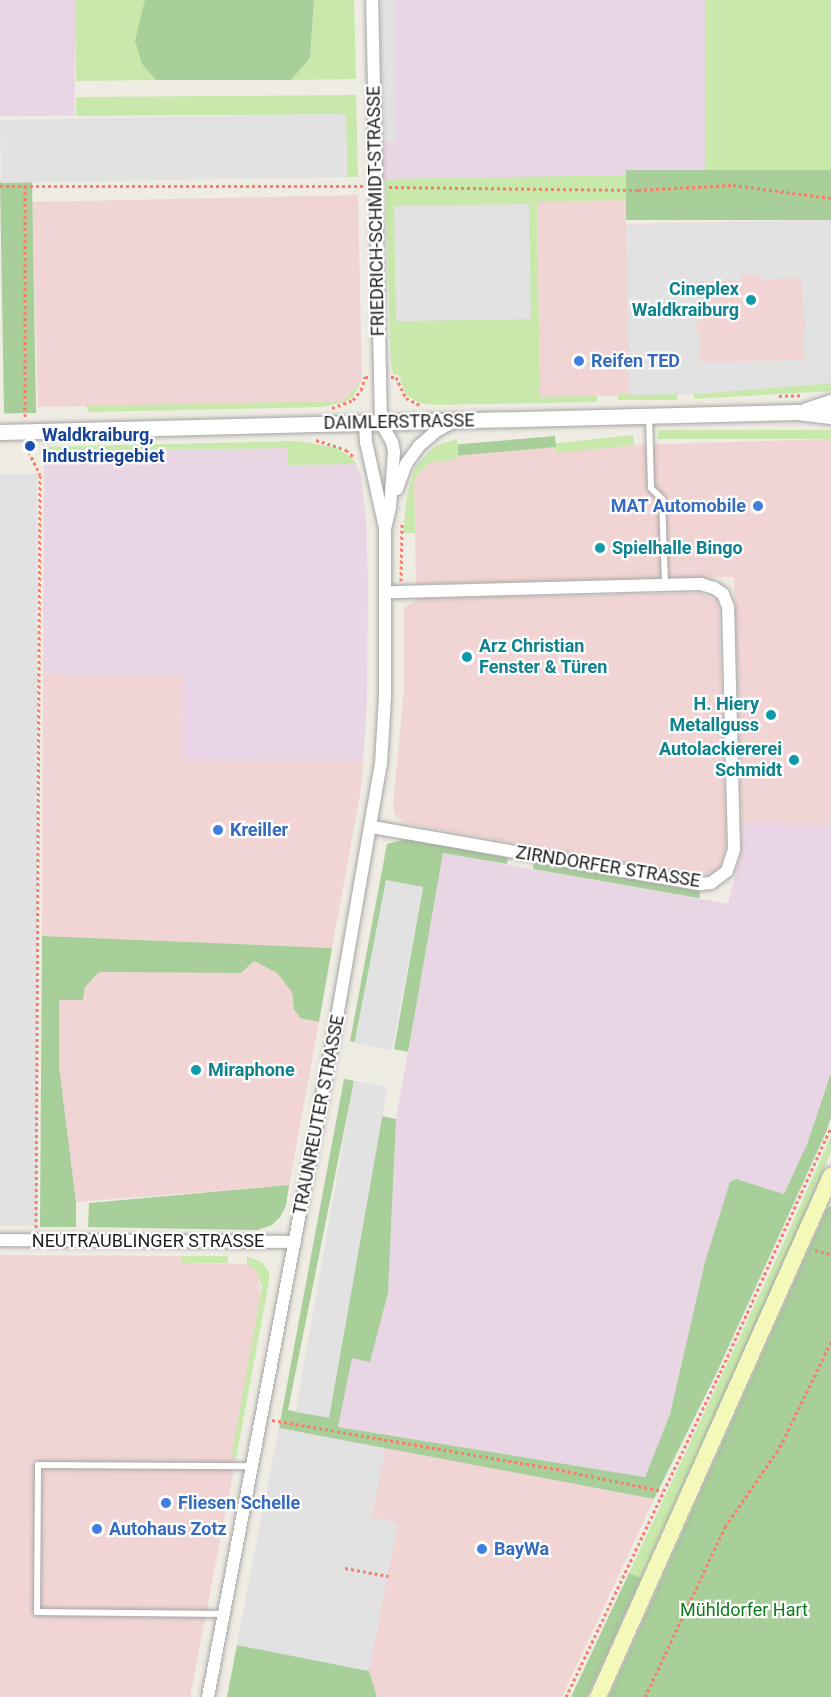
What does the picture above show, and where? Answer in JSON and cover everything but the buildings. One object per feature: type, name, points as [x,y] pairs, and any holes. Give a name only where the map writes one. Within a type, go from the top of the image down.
[{"type":"main road","points":[[598,1697],[831,1176]]},
{"type":"street","name":"FRIEDRICH-SCHMIDT-STRASSE","points":[[372,0],[376,186],[373,423]]},
{"type":"street","name":"DAIMLERSTRASSE","points":[[797,412],[831,402]]},
{"type":"street","name":"DAIMLERSTRASSE","points":[[0,432],[797,412],[831,416]]},
{"type":"street","name":"TRAUNREUTER STRASSE","points":[[385,529],[396,510],[412,455],[436,431],[456,421]]},
{"type":"street","name":"TRAUNREUTER STRASSE","points":[[208,1697],[295,1242],[372,826],[381,764],[385,696],[385,529],[366,442],[373,423],[392,442],[396,510]]},
{"type":"street","name":"ZIRNDORFER STRASSE","points":[[372,826],[700,884],[719,879],[727,871],[734,849],[728,607],[723,594],[701,584],[386,592]]},
{"type":"street","name":"NEUTRAUBLINGER STRASSE","points":[[0,1240],[295,1242]]},
{"type":"lane","points":[[649,416],[651,488],[662,499],[665,585]]},
{"type":"lane","points":[[224,1614],[37,1612],[38,1466],[252,1466]]},
{"type":"path","points":[[0,186],[376,186],[638,190],[733,185],[831,198]]},
{"type":"path","points":[[25,186],[26,445],[40,474],[36,1241]]},
{"type":"path","points":[[328,408],[353,400],[361,390],[365,377]]},
{"type":"path","points":[[17,415],[25,415]]},
{"type":"path","points":[[396,510],[401,591]]},
{"type":"path","points":[[566,1697],[730,1353],[831,1127]]},
{"type":"path","points":[[645,1697],[725,1527],[780,1447],[831,1342]]},
{"type":"path","points":[[261,1418],[556,1469],[663,1491]]},
{"type":"path","points":[[345,1568],[388,1576]]},
{"type":"shaded area","points":[[0,0],[75,0],[75,116],[0,116]]},
{"type":"shaded area","points":[[381,0],[705,0],[705,179],[381,179]]},
{"type":"shaded area","points":[[381,0],[395,0],[395,142],[381,142]]},
{"type":"shaded area","points":[[346,114],[347,177],[1,183],[0,120]]},
{"type":"shaded area","points":[[358,195],[362,380],[345,401],[38,407],[32,202]]},
{"type":"shaded area","points":[[626,200],[626,224],[831,220],[831,383],[694,394],[540,397],[537,201]]},
{"type":"shaded area","points":[[529,204],[531,319],[396,321],[394,206]]},
{"type":"shaded area","points":[[831,220],[831,383],[694,394],[629,395],[626,225]],"holes":[[[742,274],[759,274],[759,279],[802,278],[803,320],[806,320],[804,360],[700,362],[699,332],[697,332],[696,323],[699,322],[698,281],[741,280]]]},
{"type":"shaded area","points":[[831,439],[831,825],[742,823],[734,577],[416,584],[414,482],[418,474],[429,463],[457,459],[457,450]]},
{"type":"shaded area","points":[[287,448],[288,465],[356,464],[361,475],[366,518],[368,583],[367,703],[363,761],[183,760],[184,675],[43,674],[44,451]]},
{"type":"shaded area","points":[[0,474],[37,474],[37,1226],[0,1226]]},
{"type":"shaded area","points":[[700,593],[716,600],[719,607],[726,847],[722,862],[716,871],[699,876],[405,823],[396,816],[393,806],[404,689],[404,608],[419,598]]},
{"type":"shaded area","points":[[43,674],[184,675],[183,760],[363,761],[361,789],[332,948],[42,936]]},
{"type":"shaded area","points":[[742,823],[831,825],[831,1073],[807,1144],[784,1194],[736,1179],[705,1262],[670,1414],[645,1477],[338,1427],[352,1357],[370,1361],[388,1293],[396,1119],[443,853],[728,904],[741,852]]},
{"type":"shaded area","points":[[386,880],[423,887],[392,1050],[354,1043]]},
{"type":"shaded area","points":[[254,961],[277,973],[292,992],[294,1009],[300,1018],[319,1022],[289,1185],[76,1202],[59,1066],[59,1000],[83,1000],[85,987],[99,972],[241,973]]},
{"type":"shaded area","points":[[354,1081],[387,1087],[329,1418],[296,1412]]},
{"type":"shaded area","points":[[0,1255],[182,1256],[182,1263],[247,1264],[255,1269],[259,1277],[261,1300],[231,1458],[236,1458],[190,1697],[0,1697]]},
{"type":"shaded area","points":[[279,1428],[654,1499],[562,1697],[377,1697],[369,1671],[237,1645]]},
{"type":"shaded area","points":[[279,1428],[385,1449],[372,1517],[398,1523],[369,1671],[237,1645]]},
{"type":"green space","points":[[75,0],[145,0],[142,64],[156,80],[76,81]]},
{"type":"green space","points":[[145,0],[314,0],[310,58],[291,80],[156,80],[142,64],[135,41]]},
{"type":"green space","points":[[314,0],[354,0],[356,79],[291,80],[310,58]]},
{"type":"green space","points":[[705,0],[831,0],[831,173],[705,173]]},
{"type":"green space","points":[[356,95],[358,177],[347,177],[346,114],[76,116],[76,97]]},
{"type":"green space","points":[[626,170],[831,170],[831,220],[626,220]]},
{"type":"green space","points":[[626,175],[626,200],[537,202],[540,397],[597,396],[597,402],[434,405],[420,403],[407,396],[398,374],[393,375],[391,362],[385,179]]},
{"type":"green space","points":[[32,181],[36,413],[4,414],[0,182]]},
{"type":"green space","points":[[362,380],[352,398],[345,402],[321,407],[89,412],[86,406],[344,401]]},
{"type":"green space","points":[[831,383],[831,391],[694,399],[694,394]]},
{"type":"green space","points":[[618,394],[677,394],[677,400],[618,400]]},
{"type":"green space","points":[[658,430],[831,430],[831,439],[658,439]]},
{"type":"green space","points":[[633,435],[634,445],[556,453],[555,443]]},
{"type":"green space","points":[[555,436],[556,447],[458,455],[457,445]]},
{"type":"green space","points":[[457,439],[457,459],[429,463],[418,474],[414,482],[415,533],[403,533],[407,496],[415,467],[435,446]]},
{"type":"green space","points":[[298,441],[337,448],[351,457],[356,464],[288,465],[287,448],[44,451],[44,447]]},
{"type":"green space","points":[[407,839],[508,858],[507,864],[443,853],[408,1052],[394,1049],[423,887],[386,881],[357,1043],[350,1041],[387,844]]},
{"type":"green space","points":[[534,862],[700,891],[699,898],[533,869]]},
{"type":"green space","points":[[42,936],[332,948],[319,1022],[300,1018],[294,1009],[292,992],[277,973],[254,961],[241,973],[99,972],[85,987],[83,1000],[59,1000],[59,1066],[76,1202],[76,1227],[40,1227]]},
{"type":"green space","points":[[831,1073],[831,1117],[827,1130],[717,1372],[654,1499],[279,1428],[344,1079],[354,1081],[288,1410],[321,1416],[381,1116],[396,1119],[388,1293],[370,1362],[352,1358],[338,1427],[645,1477],[670,1414],[705,1262],[730,1182],[736,1179],[784,1194],[807,1144]]},
{"type":"green space","points":[[831,1136],[831,1152],[792,1243],[641,1578],[629,1573],[780,1251]]},
{"type":"green space","points":[[289,1185],[286,1206],[280,1217],[272,1225],[257,1230],[88,1227],[89,1203]]},
{"type":"green space","name":"Mühldorfer Hart","points":[[831,1205],[831,1697],[609,1697],[827,1209]]},
{"type":"green space","points":[[182,1256],[228,1256],[228,1263],[182,1263]]},
{"type":"green space","points":[[247,1256],[263,1263],[269,1272],[269,1282],[236,1458],[231,1458],[262,1286],[255,1269],[247,1264]]},
{"type":"green space","points":[[629,1573],[641,1578],[587,1697],[571,1697]]},
{"type":"green space","points":[[237,1645],[369,1671],[377,1697],[227,1697]]},
{"type":"place","name":"Cineplex Waldkraiburg","points":[[751,300]]},
{"type":"place","name":"Reifen TED","points":[[579,361]]},
{"type":"place","name":"Waldkraiburg, Industriegebiet","points":[[30,446]]},
{"type":"place","name":"MAT Automobile","points":[[758,506]]},
{"type":"place","name":"Spielhalle Bingo","points":[[600,548]]},
{"type":"place","name":"Arz Christian Fenster & Türen","points":[[467,657]]},
{"type":"place","name":"H. Hiery Metallguss","points":[[771,715]]},
{"type":"place","name":"Autolackiererei Schmidt","points":[[794,760]]},
{"type":"place","name":"Kreiller","points":[[218,830]]},
{"type":"place","name":"Miraphone","points":[[196,1070]]},
{"type":"place","name":"Fliesen Schelle","points":[[166,1503]]},
{"type":"place","name":"Autohaus Zotz","points":[[97,1529]]},
{"type":"place","name":"BayWa","points":[[482,1549]]}]
